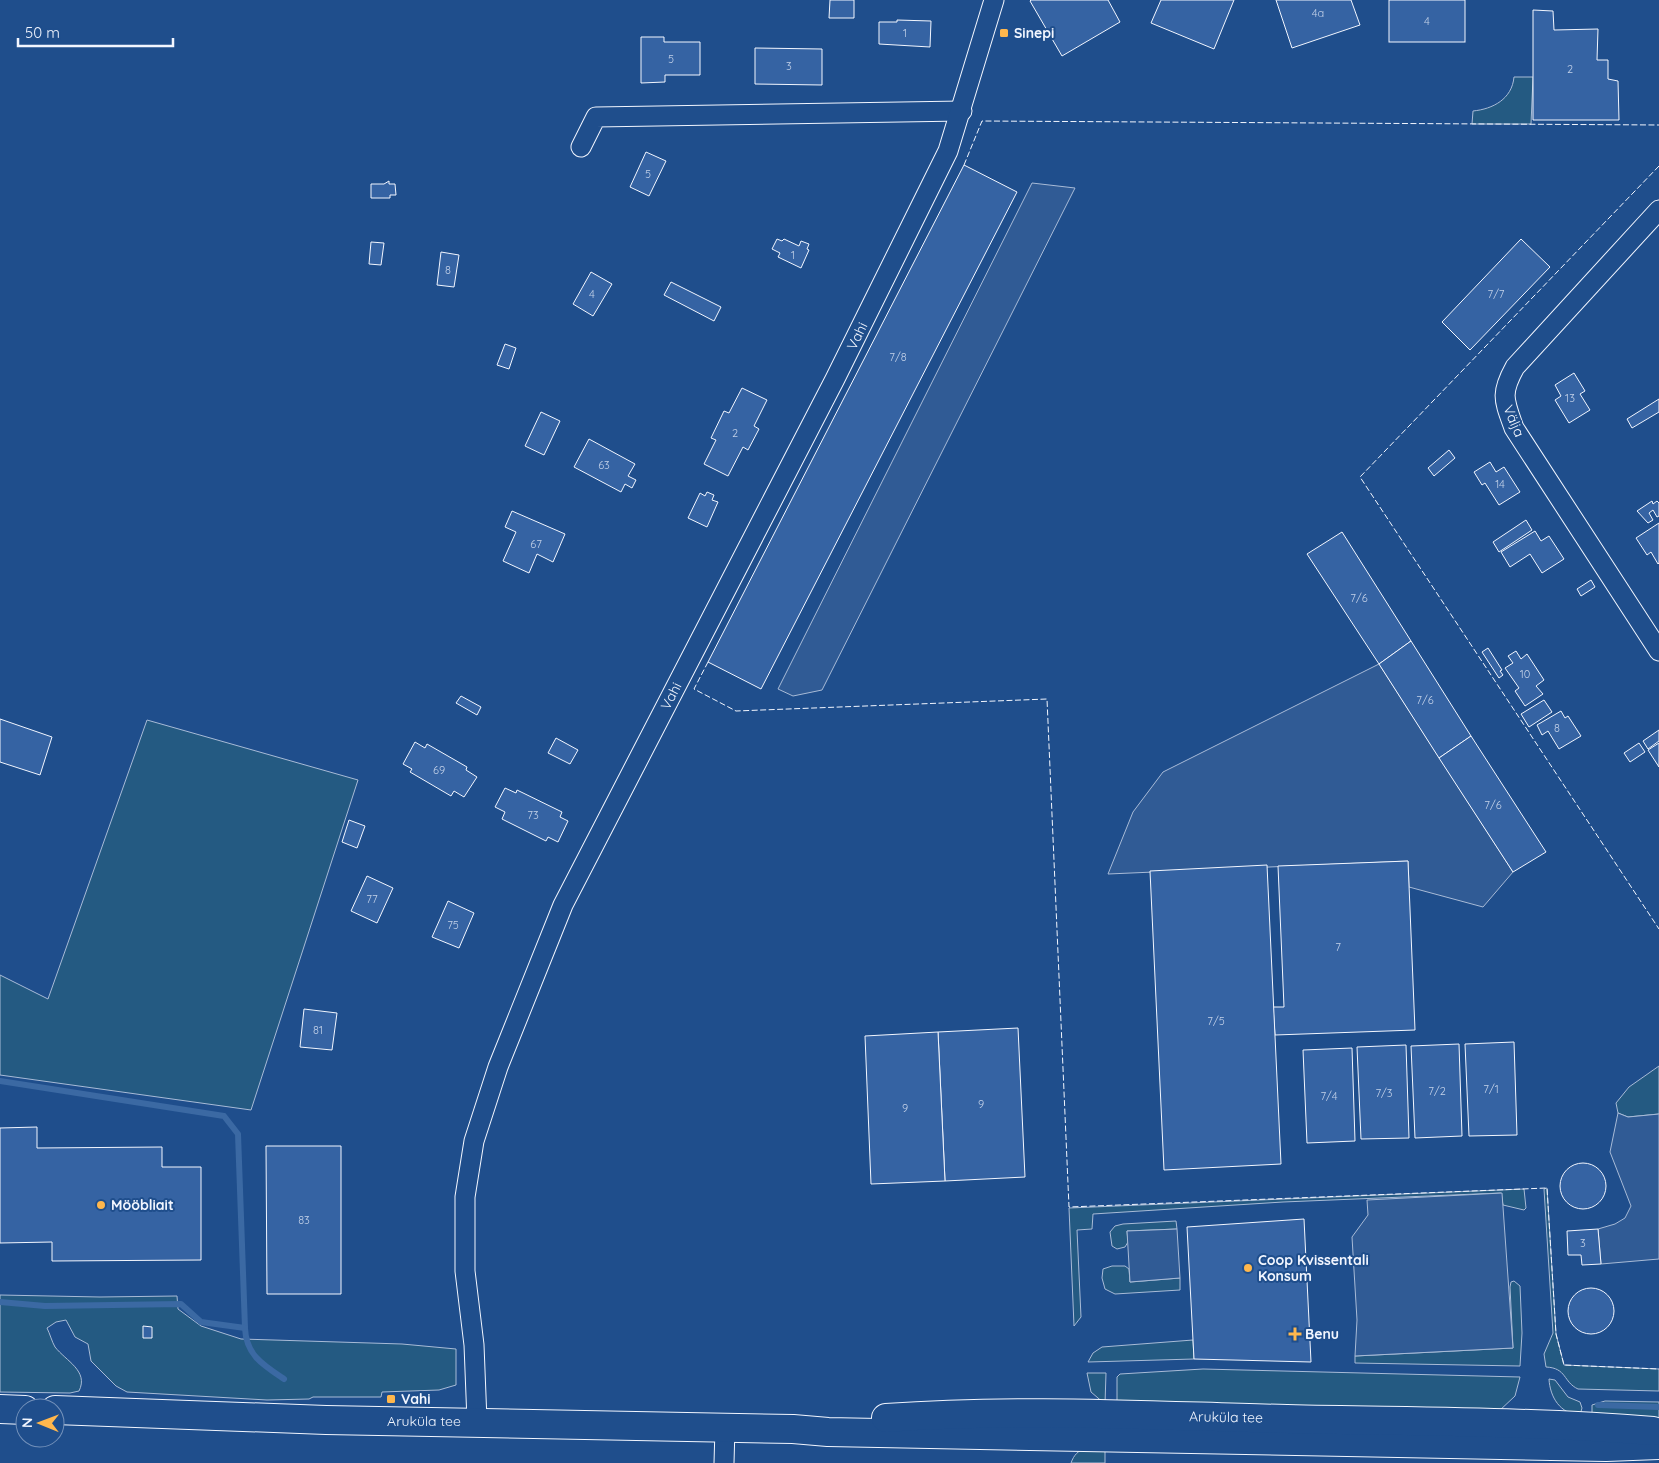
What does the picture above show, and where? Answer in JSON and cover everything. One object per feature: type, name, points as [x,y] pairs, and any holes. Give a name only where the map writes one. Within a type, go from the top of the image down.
[{"type":"highway","points":[[0,1409],[15,1410]]},
{"type":"highway","name":"Aruküla tee","points":[[65,1410],[326,1420],[477,1421],[793,1428],[828,1432],[1586,1447],[1659,1445]]},
{"type":"highway","name":"Aruküla tee","points":[[793,1428],[839,1421],[936,1414],[1037,1413],[1528,1423],[1659,1431]]},
{"type":"street","name":"Vahi","points":[[477,1421],[474,1345],[465,1271],[465,1197],[474,1141],[498,1067],[563,905],[835,379],[948,151],[962,111],[994,0]]},
{"type":"street","points":[[581,147],[596,117],[962,111]]},
{"type":"street","name":"Välja","points":[[1659,210],[1515,366],[1505,385],[1505,404],[1514,428],[1659,650]]},
{"type":"street","points":[[724,1463],[726,1428]]},
{"type":"shaded area","points":[[1514,77],[1533,77],[1531,124],[1472,124],[1473,111],[1488,108],[1500,102],[1510,91]]},
{"type":"shaded area","points":[[1032,183],[1075,188],[822,690],[793,696],[778,689]]},
{"type":"shaded area","points":[[1379,664],[1513,872],[1483,907],[1409,887],[1408,861],[1108,874],[1133,812],[1163,772]]},
{"type":"shaded area","points":[[147,720],[358,780],[251,1110],[0,1075],[0,975],[48,999]]},
{"type":"shaded area","points":[[1659,1066],[1659,1114],[1628,1117],[1618,1113],[1616,1103],[1629,1087]]},
{"type":"shaded area","points":[[1618,1113],[1628,1117],[1659,1114],[1659,1259],[1601,1264],[1598,1229],[1615,1224],[1625,1218],[1631,1206],[1610,1152]]},
{"type":"shaded area","points":[[1547,1188],[1556,1334],[1564,1365],[1659,1369],[1659,1391],[1578,1389],[1558,1370],[1546,1367],[1544,1354],[1553,1333],[1544,1189]]},
{"type":"shaded area","points":[[1524,1189],[1526,1208],[1524,1210],[1503,1205],[1501,1193],[1283,1202],[1093,1214],[1092,1229],[1077,1230],[1081,1317],[1074,1326],[1069,1208]]},
{"type":"shaded area","points":[[1502,1193],[1513,1348],[1355,1356],[1357,1320],[1352,1237],[1368,1215],[1367,1200]]},
{"type":"shaded area","points":[[1176,1221],[1177,1229],[1127,1231],[1128,1242],[1125,1247],[1117,1249],[1112,1246],[1110,1232],[1115,1226]]},
{"type":"shaded area","points":[[1177,1229],[1180,1278],[1130,1282],[1127,1231]]},
{"type":"shaded area","points":[[1112,1266],[1125,1266],[1129,1269],[1130,1282],[1180,1278],[1180,1290],[1115,1294],[1105,1289],[1102,1278],[1103,1269]]},
{"type":"shaded area","points":[[1514,1281],[1520,1286],[1522,1333],[1520,1366],[1355,1363],[1355,1356],[1513,1348],[1510,1287],[1511,1282]]},
{"type":"shaded area","points":[[0,1295],[177,1296],[178,1309],[201,1326],[241,1339],[402,1344],[456,1349],[456,1385],[439,1390],[382,1392],[381,1397],[313,1397],[309,1399],[267,1400],[127,1392],[116,1386],[91,1361],[88,1344],[75,1337],[66,1320],[56,1322],[47,1328],[55,1347],[79,1372],[81,1384],[79,1391],[70,1393],[0,1392]]},
{"type":"shaded area","points":[[1193,1340],[1194,1359],[1088,1362],[1093,1353],[1102,1347]]},
{"type":"shaded area","points":[[1203,1369],[1520,1377],[1515,1396],[1498,1412],[1117,1402],[1117,1377],[1120,1374]]},
{"type":"shaded area","points":[[1087,1373],[1106,1373],[1105,1404],[1091,1392]]},
{"type":"shaded area","points":[[1549,1379],[1555,1380],[1568,1397],[1580,1402],[1582,1408],[1580,1415],[1567,1411],[1557,1403],[1551,1392]]},
{"type":"shaded area","points":[[1605,1401],[1659,1402],[1659,1418],[1597,1417],[1592,1413],[1592,1405]]},
{"type":"shaded area","points":[[1105,1447],[1105,1463],[1071,1463],[1077,1453],[1084,1449]]},
{"type":"building","points":[[830,0],[854,0],[854,18],[829,18]]},
{"type":"building","points":[[1031,0],[1108,0],[1120,22],[1062,56]]},
{"type":"building","points":[[1161,0],[1234,0],[1214,49],[1151,23]]},
{"type":"building","points":[[1276,0],[1351,0],[1360,25],[1292,48]]},
{"type":"building","points":[[1389,0],[1465,0],[1465,42],[1389,42]]},
{"type":"building","points":[[1533,10],[1553,11],[1554,30],[1598,29],[1597,60],[1608,60],[1608,79],[1618,81],[1619,120],[1533,120]]},
{"type":"building","points":[[897,20],[931,21],[930,47],[879,44],[879,22],[897,22]]},
{"type":"building","points":[[641,37],[664,37],[664,42],[700,42],[700,75],[665,75],[665,82],[641,83]]},
{"type":"building","points":[[755,48],[822,49],[822,85],[755,84]]},
{"type":"building","points":[[646,152],[666,161],[649,196],[630,187]]},
{"type":"building","points":[[964,165],[1017,192],[761,689],[708,662]]},
{"type":"building","points":[[389,181],[389,184],[395,184],[396,195],[390,195],[390,198],[371,198],[371,184],[384,184]]},
{"type":"building","points":[[777,239],[782,241],[784,239],[799,246],[801,241],[809,244],[807,249],[809,250],[801,268],[778,257],[780,253],[772,249]]},
{"type":"building","points":[[1521,239],[1550,267],[1470,350],[1442,322]]},
{"type":"building","points":[[371,242],[384,243],[381,265],[369,264]]},
{"type":"building","points":[[441,252],[459,255],[454,287],[437,285]]},
{"type":"building","points":[[591,272],[612,284],[593,316],[573,304]]},
{"type":"building","points":[[671,282],[721,307],[714,321],[664,295]]},
{"type":"building","points":[[505,344],[516,348],[509,369],[497,365]]},
{"type":"building","points":[[1574,373],[1585,391],[1580,394],[1590,410],[1569,423],[1555,400],[1561,396],[1555,385]]},
{"type":"building","points":[[742,388],[767,400],[754,426],[759,429],[748,450],[743,447],[728,476],[704,464],[716,440],[711,438],[724,411],[729,413]]},
{"type":"building","points":[[1659,399],[1659,412],[1632,428],[1627,419]]},
{"type":"building","points":[[541,412],[560,421],[544,455],[525,446]]},
{"type":"building","points":[[589,439],[635,464],[628,476],[636,480],[632,488],[625,484],[621,492],[574,467]]},
{"type":"building","points":[[1449,450],[1455,458],[1434,476],[1428,468]]},
{"type":"building","points":[[1490,462],[1496,472],[1504,467],[1520,492],[1499,505],[1485,483],[1482,485],[1474,472]]},
{"type":"building","points":[[707,492],[714,495],[712,500],[718,502],[707,527],[688,518],[700,493],[705,496]]},
{"type":"building","points":[[1652,501],[1653,504],[1657,501],[1659,503],[1659,516],[1657,517],[1653,510],[1649,513],[1653,520],[1648,523],[1637,511]]},
{"type":"building","points":[[512,511],[565,534],[553,562],[537,554],[529,573],[503,561],[516,532],[505,527]]},
{"type":"building","points":[[1526,520],[1532,530],[1499,552],[1493,542]]},
{"type":"building","points":[[1659,523],[1658,564],[1651,552],[1647,555],[1636,538]]},
{"type":"building","points":[[1535,531],[1541,541],[1549,536],[1564,559],[1542,573],[1530,554],[1510,567],[1501,552]]},
{"type":"building","points":[[1342,532],[1411,641],[1379,664],[1307,554]]},
{"type":"building","points":[[1591,580],[1595,587],[1581,596],[1577,589]]},
{"type":"building","points":[[1411,641],[1471,736],[1439,758],[1379,664]]},
{"type":"building","points":[[1488,648],[1502,670],[1500,671],[1503,675],[1499,678],[1482,652]]},
{"type":"building","points":[[1516,651],[1521,659],[1527,654],[1544,680],[1536,686],[1543,694],[1525,706],[1515,691],[1519,688],[1505,668],[1513,663],[1508,656]]},
{"type":"building","points":[[461,696],[481,707],[477,715],[456,703]]},
{"type":"building","points":[[1544,700],[1552,712],[1529,727],[1521,714]]},
{"type":"building","points":[[1561,711],[1565,718],[1568,716],[1581,736],[1559,749],[1548,731],[1542,735],[1537,725]]},
{"type":"building","points":[[0,719],[52,737],[40,775],[0,762]]},
{"type":"building","points":[[1659,730],[1659,741],[1648,749],[1643,741]]},
{"type":"building","points":[[1471,736],[1546,852],[1513,872],[1439,758]]},
{"type":"building","points":[[556,738],[578,750],[570,764],[548,753]]},
{"type":"building","points":[[415,742],[425,748],[427,744],[467,767],[466,770],[477,777],[464,797],[454,791],[451,796],[410,772],[412,769],[403,764]]},
{"type":"building","points":[[1639,743],[1645,752],[1630,762],[1624,753]]},
{"type":"building","points":[[1659,743],[1659,767],[1648,750]]},
{"type":"building","points":[[505,788],[516,793],[517,790],[562,812],[560,817],[568,821],[558,842],[548,837],[546,841],[502,819],[505,812],[495,807]]},
{"type":"building","points":[[349,820],[365,826],[357,848],[342,842]]},
{"type":"building","points":[[1408,861],[1415,1030],[1275,1035],[1273,1007],[1284,1007],[1278,866]]},
{"type":"building","points":[[1267,865],[1281,1164],[1164,1170],[1150,871]]},
{"type":"building","points":[[367,876],[393,888],[377,923],[351,911]]},
{"type":"building","points":[[448,901],[474,913],[459,948],[432,937]]},
{"type":"building","points":[[304,1009],[337,1013],[332,1050],[300,1047]]},
{"type":"building","points":[[1018,1028],[1025,1177],[945,1181],[938,1032]]},
{"type":"building","points":[[938,1032],[945,1181],[871,1184],[865,1036]]},
{"type":"building","points":[[1514,1042],[1517,1135],[1469,1136],[1465,1044]]},
{"type":"building","points":[[1459,1044],[1462,1136],[1415,1138],[1411,1046]]},
{"type":"building","points":[[1406,1045],[1409,1138],[1361,1139],[1357,1047]]},
{"type":"building","points":[[1352,1048],[1355,1141],[1307,1143],[1303,1050]]},
{"type":"building","name":"Mööbliait","points":[[37,1127],[37,1148],[162,1147],[162,1167],[201,1167],[201,1260],[52,1261],[52,1242],[0,1243],[0,1128]]},
{"type":"building","points":[[266,1146],[341,1146],[341,1294],[267,1294]]},
{"type":"building","points":[[1588,1163],[1592,1164],[1602,1173],[1605,1177],[1605,1195],[1596,1205],[1588,1209],[1578,1209],[1570,1205],[1561,1195],[1560,1181],[1564,1173],[1574,1164]]},
{"type":"building","name":"Coop Kvissentali Konsum","points":[[1304,1219],[1311,1362],[1194,1359],[1187,1227]]},
{"type":"building","points":[[1598,1229],[1601,1264],[1582,1265],[1581,1255],[1568,1255],[1567,1231]]},
{"type":"building","points":[[1596,1288],[1600,1289],[1610,1298],[1613,1302],[1613,1320],[1604,1330],[1596,1334],[1586,1334],[1578,1330],[1569,1320],[1568,1306],[1572,1298],[1582,1289]]},
{"type":"building","points":[[143,1326],[152,1327],[152,1338],[143,1338]]},
{"type":"waterway","points":[[0,1081],[224,1116],[238,1134],[246,1337],[252,1352],[257,1358],[284,1379]]},
{"type":"waterway","points":[[0,1302],[45,1306],[181,1304],[201,1322],[245,1328]]},
{"type":"waterway","points":[[1598,1405],[1659,1407]]},
{"type":"fence","points":[[964,165],[982,121],[1659,125]]},
{"type":"fence","points":[[1659,166],[1360,477],[1659,929]]},
{"type":"fence","points":[[708,662],[694,689],[736,711],[1047,699],[1069,1207],[1547,1188],[1556,1334],[1564,1365],[1659,1369]]},
{"type":"place","name":"Sinepi","points":[[1004,33]]},
{"type":"place","name":"Mööbliait","points":[[101,1205]]},
{"type":"place","name":"Coop Kvissentali Konsum","points":[[1248,1268]]},
{"type":"place","name":"Benu","points":[[1295,1334]]},
{"type":"place","name":"Vahi","points":[[391,1399]]}]
